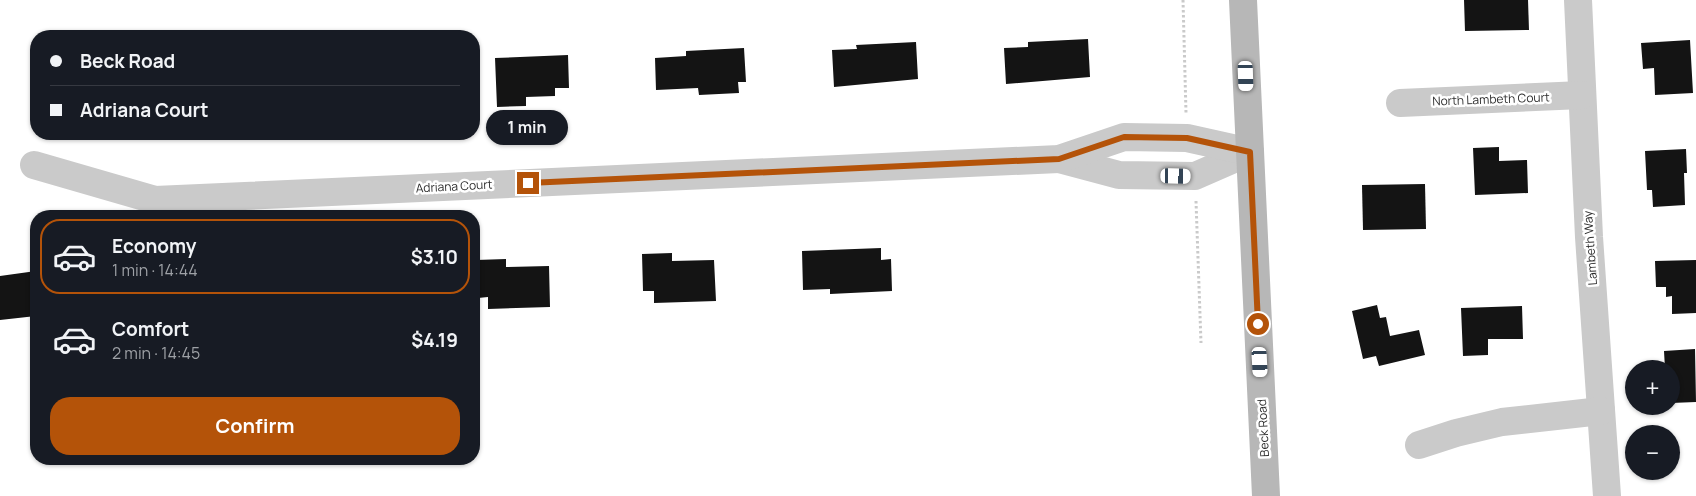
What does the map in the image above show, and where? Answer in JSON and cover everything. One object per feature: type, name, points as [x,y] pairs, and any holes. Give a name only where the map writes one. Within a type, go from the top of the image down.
[{"type":"main road","name":"Beck Road","points":[[1243,0],[1266,496]]},
{"type":"street","name":"Lambeth Way","points":[[1578,0],[1582,95],[1607,496]]},
{"type":"street","name":"North Lambeth Court","points":[[1400,103],[1582,95]]},
{"type":"street","name":"Adriana Court","points":[[34,165],[155,200],[1059,159],[1124,137],[1187,138],[1250,152]]},
{"type":"street","name":"Adriana Court","points":[[1059,159],[1119,175],[1195,176],[1250,152]]},
{"type":"street","points":[[1420,445],[1456,433],[1502,422],[1601,411]]},
{"type":"building","points":[[1464,0],[1528,0],[1529,30],[1465,31]]},
{"type":"building","points":[[1088,39],[1090,77],[1006,84],[1004,48],[1028,47],[1028,42]]},
{"type":"building","points":[[1690,40],[1693,93],[1655,95],[1654,68],[1643,69],[1641,43]]},
{"type":"building","points":[[916,42],[918,79],[834,87],[832,50],[857,49],[856,45]]},
{"type":"building","points":[[744,48],[746,82],[738,82],[739,93],[699,95],[698,88],[656,90],[655,58],[686,56],[686,51]]},
{"type":"building","points":[[568,55],[569,88],[555,88],[555,96],[526,97],[526,106],[497,107],[495,58]]},
{"type":"building","points":[[1499,147],[1499,161],[1527,160],[1528,193],[1475,195],[1473,148]]},
{"type":"building","points":[[1686,149],[1687,173],[1684,173],[1685,205],[1653,207],[1652,190],[1647,190],[1645,151]]},
{"type":"building","points":[[1425,184],[1426,229],[1363,230],[1362,185]]},
{"type":"building","points":[[881,248],[881,260],[891,259],[892,291],[830,294],[830,289],[803,290],[802,251]]},
{"type":"building","points":[[672,253],[672,261],[714,260],[716,301],[654,303],[654,291],[643,291],[642,254]]},
{"type":"building","points":[[506,259],[506,267],[549,266],[550,307],[488,309],[488,297],[480,298],[480,260]]},
{"type":"building","points":[[1696,260],[1696,313],[1672,314],[1672,296],[1666,297],[1666,287],[1656,287],[1655,261]]},
{"type":"building","points":[[30,272],[30,317],[0,320],[0,276]]},
{"type":"building","points":[[1377,305],[1380,318],[1386,317],[1390,336],[1419,330],[1425,355],[1379,366],[1376,356],[1363,359],[1352,311]]},
{"type":"building","points":[[1522,306],[1523,339],[1488,339],[1488,355],[1463,356],[1461,308]]},
{"type":"building","points":[[1695,349],[1696,402],[1680,403],[1680,360],[1664,360],[1664,351]]},
{"type":"route","points":[[528,183],[1059,159],[1124,137],[1187,138],[1250,152],[1258,324]]}]
